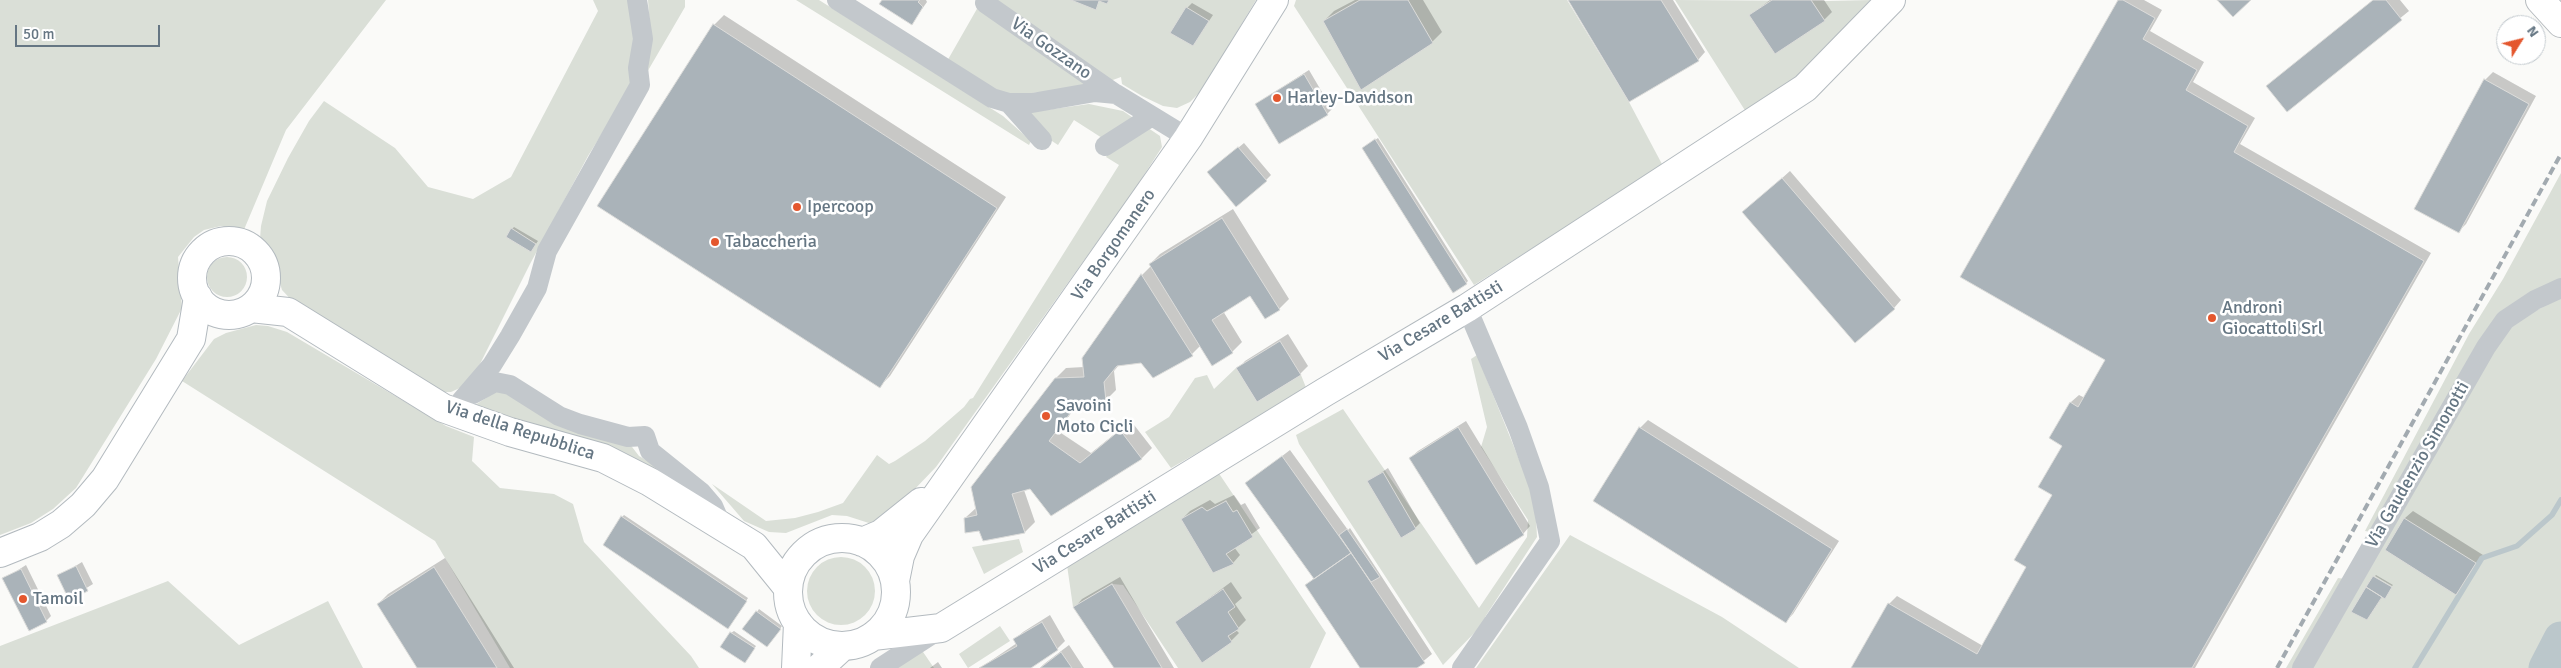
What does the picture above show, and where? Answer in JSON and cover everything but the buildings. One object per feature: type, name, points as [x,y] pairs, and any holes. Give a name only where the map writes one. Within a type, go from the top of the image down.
[{"type":"street","points":[[452,405],[492,365],[510,336],[537,288],[548,251],[640,85],[638,68],[643,39],[637,0]]},
{"type":"street","points":[[836,0],[992,98],[1009,103],[1042,140]]},
{"type":"street","name":"Via Borgomanero","points":[[895,586],[900,556],[909,535],[997,413],[1188,138],[1274,0]]},
{"type":"street","name":"Via Cesare Battisti","points":[[880,668],[941,628],[1317,397],[1467,308],[1805,88],[1891,0]]},
{"type":"street","points":[[2540,0],[2561,23]]},
{"type":"street","name":"Via Gozzano","points":[[985,3],[1116,94],[1188,138]]},
{"type":"street","name":"Via Gozzano","points":[[1009,103],[1057,100],[1095,92],[1116,94]]},
{"type":"street","points":[[1105,146],[1152,116]]},
{"type":"street","name":"Via della Repubblica","points":[[288,312],[210,310],[198,297],[192,279],[194,265],[205,250],[217,243],[235,241],[252,248],[263,262],[266,277],[288,312],[452,405],[510,432],[603,458],[650,482],[754,546],[788,588]]},
{"type":"street","name":"Via della Repubblica","points":[[191,338],[239,311],[263,294],[266,277]]},
{"type":"street","name":"Via Gaudenzio Simonotti","points":[[2302,668],[2486,347],[2505,320],[2535,300],[2561,288]]},
{"type":"street","name":"Via della Repubblica","points":[[0,553],[40,537],[61,524],[83,505],[105,479],[191,338],[198,297]]},
{"type":"street","points":[[1462,668],[1550,541],[1539,487],[1518,428],[1467,308]]},
{"type":"street","points":[[452,405],[495,382],[502,383],[510,385],[559,416],[580,424],[628,437],[645,436],[650,450],[701,492],[713,506],[722,527]]},
{"type":"street","name":"Via Borgomanero","points":[[862,542],[881,534],[944,484]]},
{"type":"street","points":[[841,538],[862,542],[879,553],[889,565],[895,586],[890,616],[873,636],[858,643],[843,646],[817,640],[798,623],[791,608],[788,588],[797,562],[816,545],[841,538]]},
{"type":"street","name":"Via della Repubblica","points":[[754,546],[780,548],[816,545]]},
{"type":"street","name":"Via Cesare Battisti","points":[[895,586],[910,608],[930,618],[966,613]]},
{"type":"street","points":[[796,668],[798,623]]},
{"type":"street","name":"Via Cesare Battisti","points":[[873,636],[941,628]]},
{"type":"street","points":[[820,668],[843,646]]},
{"type":"shaded area","points":[[0,0],[386,0],[286,130],[243,232],[221,226],[204,230],[194,237],[178,257],[182,308],[156,359],[76,488],[53,509],[31,523],[0,535]]},
{"type":"shaded area","points":[[593,0],[630,0],[636,35],[632,78],[626,95],[588,156],[530,264],[478,368],[462,387],[451,392],[440,392],[297,306],[282,290],[272,256],[260,239],[261,226],[267,201],[288,158],[309,121],[324,101],[395,148],[428,187],[473,199],[511,177],[598,11]]},
{"type":"shaded area","points":[[648,0],[685,0],[685,7],[646,74],[651,42]]},
{"type":"shaded area","points":[[796,0],[819,0],[1003,116],[1031,141],[1029,145]]},
{"type":"shaded area","points":[[982,0],[1256,0],[1202,90],[1190,102],[1177,108],[1163,106],[1142,96],[1122,84],[1121,77],[1088,89],[1004,95],[946,63]]},
{"type":"shaded area","points":[[1296,0],[1567,0],[1629,102],[1663,166],[1474,285],[1294,6]]},
{"type":"shaded area","points":[[1675,0],[1872,0],[1801,74],[1746,112]]},
{"type":"shaded area","points":[[1089,104],[1123,111],[1160,136],[1162,147],[1135,189],[936,467],[912,492],[872,524],[847,516],[832,515],[786,533],[769,532],[744,521],[712,484],[766,521],[795,518],[818,512],[843,503],[877,455],[889,464],[895,461],[925,441],[973,398],[1119,165],[1106,157],[1113,145],[1074,120],[1058,145],[1043,135],[1024,113]]},
{"type":"shaded area","points":[[2561,173],[2561,280],[2531,296],[2371,532],[2365,531],[2469,334],[2503,279]]},
{"type":"shaded area","points":[[231,257],[238,260],[244,266],[247,277],[246,285],[238,294],[231,297],[223,297],[216,294],[208,285],[207,273],[210,266],[219,258]]},
{"type":"shaded area","points":[[2561,297],[2561,637],[2545,668],[2307,668],[2508,326]]},
{"type":"shaded area","points":[[256,325],[268,326],[287,332],[446,426],[474,437],[472,461],[500,488],[554,494],[573,504],[584,542],[691,656],[699,668],[510,668],[435,541],[182,381],[214,339],[226,333]]},
{"type":"shaded area","points":[[1477,355],[1535,499],[1537,537],[1485,617],[1487,620],[1443,665],[1299,444],[1296,435],[1343,409],[1479,608],[1527,537],[1528,520],[1481,447],[1487,427],[1471,359]]},
{"type":"shaded area","points":[[1236,368],[1257,402],[1301,375],[1307,390],[1171,468],[1145,432],[1169,417],[1195,378],[1207,375],[1214,389]]},
{"type":"shaded area","points":[[503,387],[629,443],[639,456],[677,478],[674,485],[630,456],[475,405]]},
{"type":"shaded area","points":[[1218,472],[1326,633],[1310,668],[1178,668],[1123,585],[1112,584],[1073,607],[1067,565]]},
{"type":"shaded area","points":[[1570,535],[1722,617],[1799,668],[1476,668]]},
{"type":"shaded area","points":[[1019,539],[1023,552],[984,574],[972,547]]},
{"type":"shaded area","points":[[841,557],[854,560],[865,567],[872,578],[875,591],[872,604],[865,615],[854,622],[841,625],[828,622],[817,615],[810,604],[807,591],[810,578],[817,567],[828,560]]},
{"type":"shaded area","points":[[2338,578],[2346,579],[2294,668],[2286,668]]},
{"type":"shaded area","points":[[168,581],[239,645],[328,601],[363,668],[0,668],[0,646]]},
{"type":"shaded area","points":[[1000,626],[1010,641],[968,668],[959,654]]},
{"type":"shaded area","points":[[2561,643],[2561,668],[2548,668],[2550,662]]},
{"type":"shaded area","points":[[921,649],[934,668],[896,668]]},
{"type":"waterway","points":[[2415,668],[2482,558],[2517,546],[2552,515],[2561,500]]},
{"type":"waterway","points":[[2546,668],[2561,639]]},
{"type":"railway","points":[[2277,668],[2561,154]]},
{"type":"place","name":"Harley-Davidson","points":[[1277,98]]},
{"type":"place","name":"Ipercoop","points":[[797,207]]},
{"type":"place","name":"Tabaccheria","points":[[715,242]]},
{"type":"place","name":"Androni Giocattoli Srl","points":[[2212,318]]},
{"type":"place","name":"Savoini Moto Cicli","points":[[1046,416]]},
{"type":"place","name":"Tamoil","points":[[23,599]]}]
